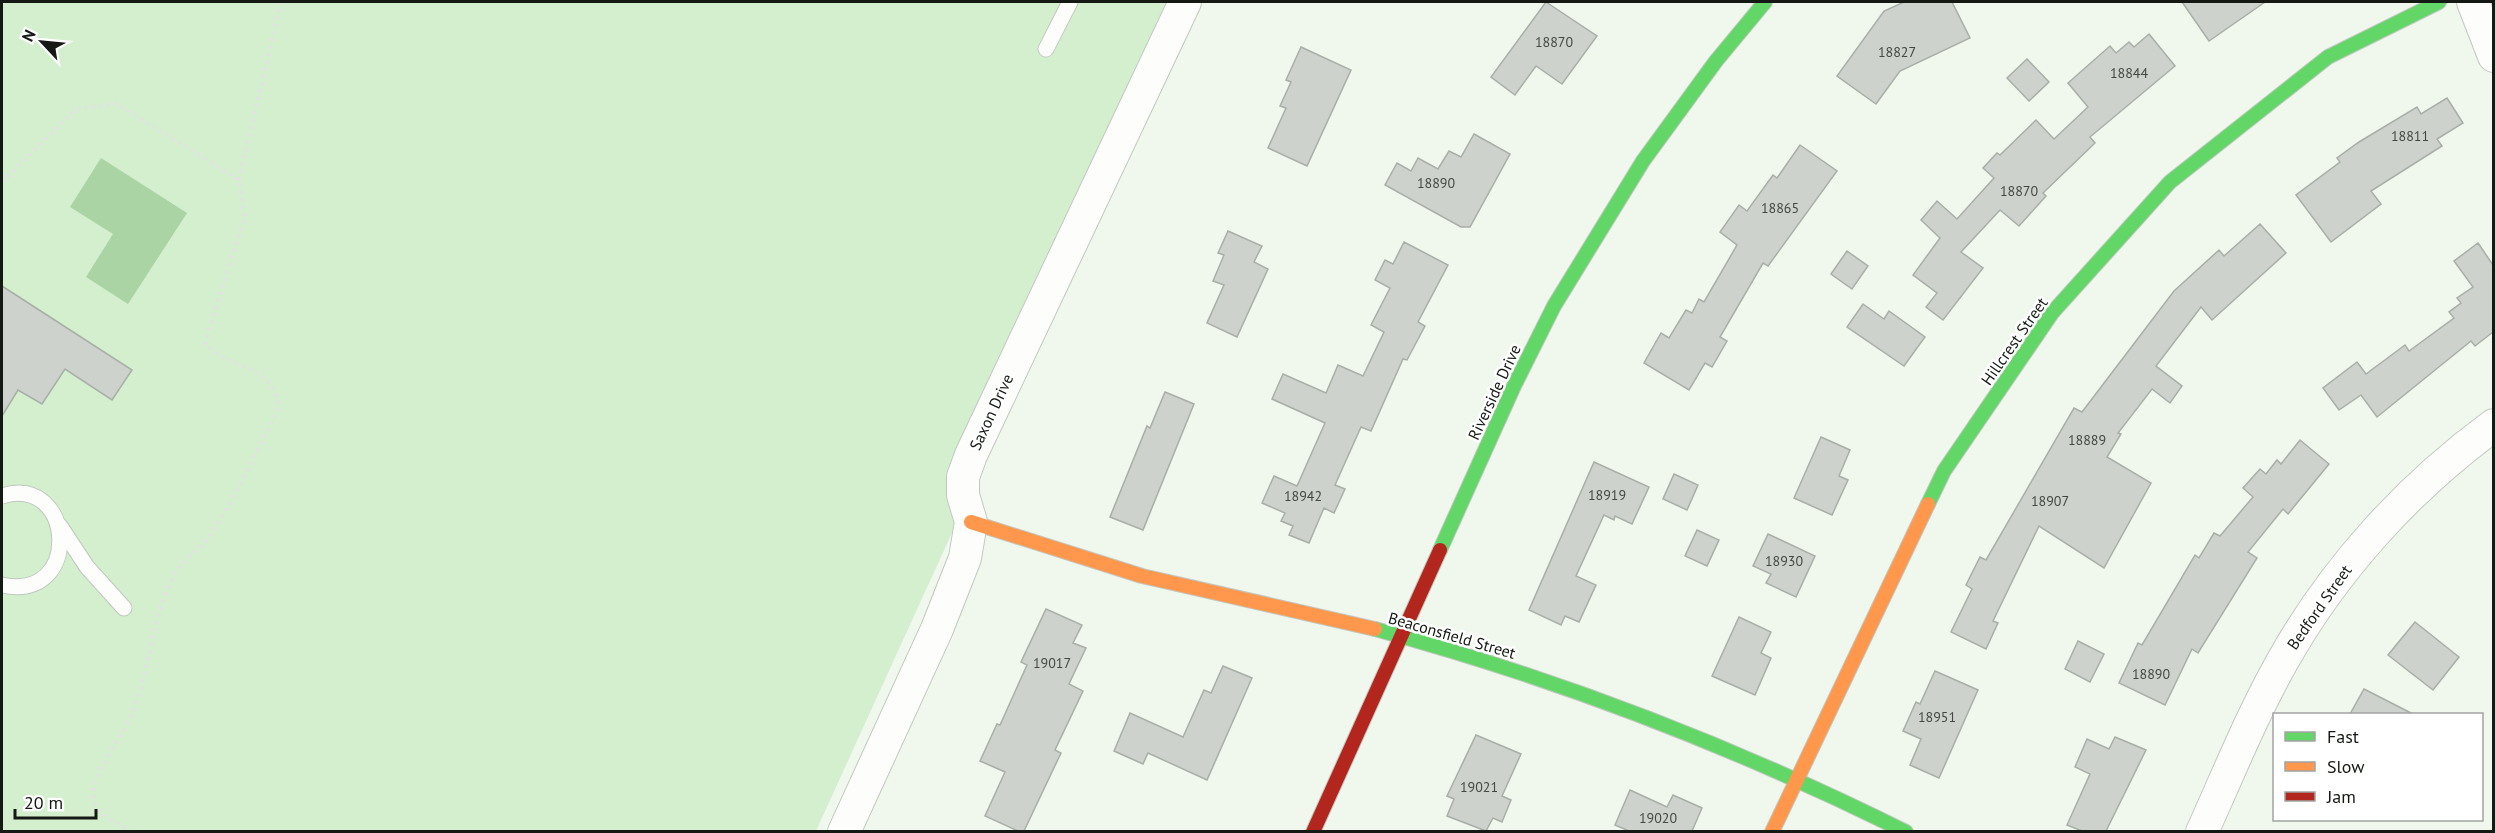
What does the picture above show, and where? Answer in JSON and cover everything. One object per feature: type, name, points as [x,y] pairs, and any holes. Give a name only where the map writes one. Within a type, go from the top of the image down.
[{"type":"street","name":"Saxon Drive","points":[[844,831],[937,629],[965,558],[971,522],[963,495],[963,477],[971,455],[1185,2]]},
{"type":"street","name":"Riverside Drive","points":[[1313,831],[1514,386],[1554,306],[1643,161],[1716,61],[1765,2]]},
{"type":"street","name":"Hillcrest Street","points":[[1772,831],[1944,471],[2052,313],[2170,182],[2328,57],[2439,2]]},
{"type":"street","points":[[2473,2],[2493,56]]},
{"type":"street","name":"Bedford Street","points":[[2202,831],[2260,703],[2283,660],[2326,593],[2395,510],[2443,464],[2493,425]]},
{"type":"street","name":"Beaconsfield Street","points":[[971,522],[1113,569],[1345,621],[1567,688],[1674,728],[1795,779],[1906,831]]},
{"type":"lane","points":[[1046,49],[1066,7]]},
{"type":"lane","points":[[2,496],[25,495],[39,500],[51,510],[87,567],[124,608]]},
{"type":"lane","points":[[2,585],[12,587],[28,585],[53,568],[59,554],[61,539],[58,524]]},
{"type":"path","points":[[135,831],[107,818],[94,803],[95,783],[129,722],[163,596],[175,573],[210,536],[279,408],[276,392],[260,372],[214,353],[205,343],[245,217],[239,180],[281,2]]},
{"type":"path","points":[[2,182],[76,109],[117,104],[239,180]]},
{"type":"shaded area","points":[[2,2],[1194,2],[816,831],[2,832]]},
{"type":"shaded area","points":[[101,158],[187,213],[128,304],[86,277],[113,234],[70,207]]},
{"type":"building","points":[[1546,2],[1597,36],[1562,84],[1536,66],[1515,95],[1491,77]]},
{"type":"building","points":[[1904,2],[1952,2],[1970,38],[1900,71],[1876,104],[1837,76],[1884,11]]},
{"type":"building","points":[[2182,2],[2265,2],[2209,41]]},
{"type":"building","points":[[2149,34],[2175,66],[2090,137],[2095,143],[2043,193],[2046,196],[2019,226],[2000,210],[1961,252],[1983,268],[1943,320],[1926,307],[1937,293],[1913,275],[1940,238],[1921,220],[1937,201],[1957,219],[1994,178],[1983,168],[1997,153],[2000,155],[2036,120],[2054,139],[2088,107],[2068,83],[2110,46],[2116,53],[2129,42],[2134,47]]},
{"type":"building","points":[[1301,47],[1351,70],[1307,166],[1268,148],[1286,108],[1280,106],[1291,82],[1286,80]]},
{"type":"building","points":[[2027,59],[2049,82],[2029,101],[2007,78]]},
{"type":"building","points":[[2447,98],[2463,123],[2437,139],[2442,146],[2371,191],[2381,204],[2331,242],[2296,195],[2340,162],[2337,158],[2359,142],[2417,107],[2421,114]]},
{"type":"building","points":[[1474,134],[1510,154],[1470,227],[1461,227],[1385,185],[1397,163],[1411,171],[1418,158],[1438,169],[1449,151],[1461,157]]},
{"type":"building","points":[[1800,145],[1837,171],[1768,266],[1763,263],[1720,337],[1727,341],[1712,367],[1705,363],[1689,390],[1644,363],[1661,333],[1669,338],[1686,310],[1692,313],[1699,299],[1704,302],[1737,245],[1720,232],[1739,205],[1747,211],[1773,175],[1777,178]]},
{"type":"building","points":[[2260,224],[2286,253],[2212,320],[2201,307],[2156,366],[2182,386],[2170,403],[2152,389],[2118,433],[2121,434],[2107,457],[2151,483],[2104,568],[2039,526],[1993,621],[1998,623],[1986,649],[1951,632],[1972,589],[1966,585],[1980,557],[1986,560],[2074,408],[2082,412],[2174,291],[2219,250],[2224,256]]},
{"type":"building","points":[[1228,231],[1262,246],[1254,262],[1268,269],[1237,337],[1207,323],[1224,285],[1213,281],[1224,255],[1218,253]]},
{"type":"building","points":[[1404,242],[1448,265],[1418,322],[1425,326],[1407,360],[1403,359],[1371,431],[1361,427],[1335,485],[1345,489],[1334,513],[1324,508],[1309,543],[1289,535],[1293,526],[1281,521],[1285,513],[1262,503],[1274,476],[1297,486],[1325,423],[1272,399],[1283,374],[1326,393],[1338,365],[1363,376],[1384,332],[1371,325],[1390,288],[1375,280],[1385,260],[1393,264]]},
{"type":"building","points":[[2478,243],[2493,265],[2493,332],[2475,346],[2471,341],[2377,417],[2361,395],[2339,410],[2323,388],[2357,362],[2366,374],[2405,345],[2409,351],[2454,318],[2449,312],[2461,303],[2457,298],[2473,287],[2454,261]]},
{"type":"building","points":[[1847,251],[1868,266],[1852,289],[1831,274]]},
{"type":"building","points":[[2,286],[132,370],[112,400],[65,369],[42,404],[18,390],[2,416]]},
{"type":"building","points":[[1863,304],[1884,319],[1889,311],[1925,337],[1904,366],[1847,327]]},
{"type":"building","points":[[1165,392],[1194,404],[1143,530],[1110,517],[1147,426],[1150,428]]},
{"type":"building","points":[[1821,437],[1850,450],[1839,476],[1848,480],[1832,515],[1794,498]]},
{"type":"building","points":[[2300,440],[2329,464],[2288,514],[2283,509],[2248,552],[2257,558],[2198,653],[2192,649],[2165,705],[2119,683],[2138,643],[2142,645],[2195,555],[2199,558],[2214,533],[2220,536],[2253,497],[2243,488],[2260,469],[2266,474],[2277,460],[2281,464]]},
{"type":"building","points":[[1594,462],[1649,487],[1632,524],[1615,516],[1614,520],[1604,515],[1576,576],[1596,585],[1579,622],[1565,616],[1561,625],[1529,610]]},
{"type":"building","points":[[1674,474],[1698,485],[1687,510],[1663,499]]},
{"type":"building","points":[[1697,530],[1719,540],[1707,566],[1685,556]]},
{"type":"building","points":[[1768,534],[1815,556],[1796,597],[1766,583],[1771,574],[1753,566]]},
{"type":"building","points":[[1046,609],[1082,625],[1073,643],[1086,648],[1069,684],[1083,691],[1055,750],[1061,753],[1024,831],[1018,831],[985,816],[1005,772],[980,761],[997,724],[1000,725],[1027,665],[1021,662]]},
{"type":"building","points":[[1739,617],[1771,632],[1761,653],[1771,658],[1755,695],[1712,676]]},
{"type":"building","points":[[2415,622],[2459,657],[2433,690],[2388,655]]},
{"type":"building","points":[[2078,641],[2104,654],[2090,682],[2065,669]]},
{"type":"building","points":[[1223,666],[1252,678],[1207,780],[1148,753],[1143,764],[1114,751],[1130,713],[1183,737],[1204,690],[1211,693]]},
{"type":"building","points":[[1935,671],[1978,690],[1939,778],[1910,765],[1921,739],[1903,731],[1916,702],[1920,704]]},
{"type":"building","points":[[2364,689],[2411,713],[2351,713]]},
{"type":"building","points":[[1476,735],[1521,754],[1502,796],[1511,800],[1502,822],[1493,818],[1486,831],[1447,816],[1454,799],[1447,796]]},
{"type":"building","points":[[2115,737],[2146,750],[2106,831],[2082,831],[2067,825],[2090,774],[2075,767],[2087,739],[2109,749]]},
{"type":"building","points":[[1630,790],[1667,807],[1673,795],[1702,808],[1692,831],[1629,831],[1615,825]]},
{"type":"traffic: fast","points":[[1440,550],[1514,386],[1554,306],[1643,161],[1716,61],[1765,2]]},
{"type":"traffic: fast","points":[[1928,504],[1944,471],[2052,313],[2170,182],[2328,57],[2439,2]]},
{"type":"traffic: fast","points":[[1375,629],[1512,670],[1645,717],[1777,771],[1906,832]]},
{"type":"traffic: slow","points":[[1772,832],[1928,504]]},
{"type":"traffic: slow","points":[[971,522],[1142,576],[1375,629]]},
{"type":"traffic: jam","points":[[1313,832],[1440,550]]}]
